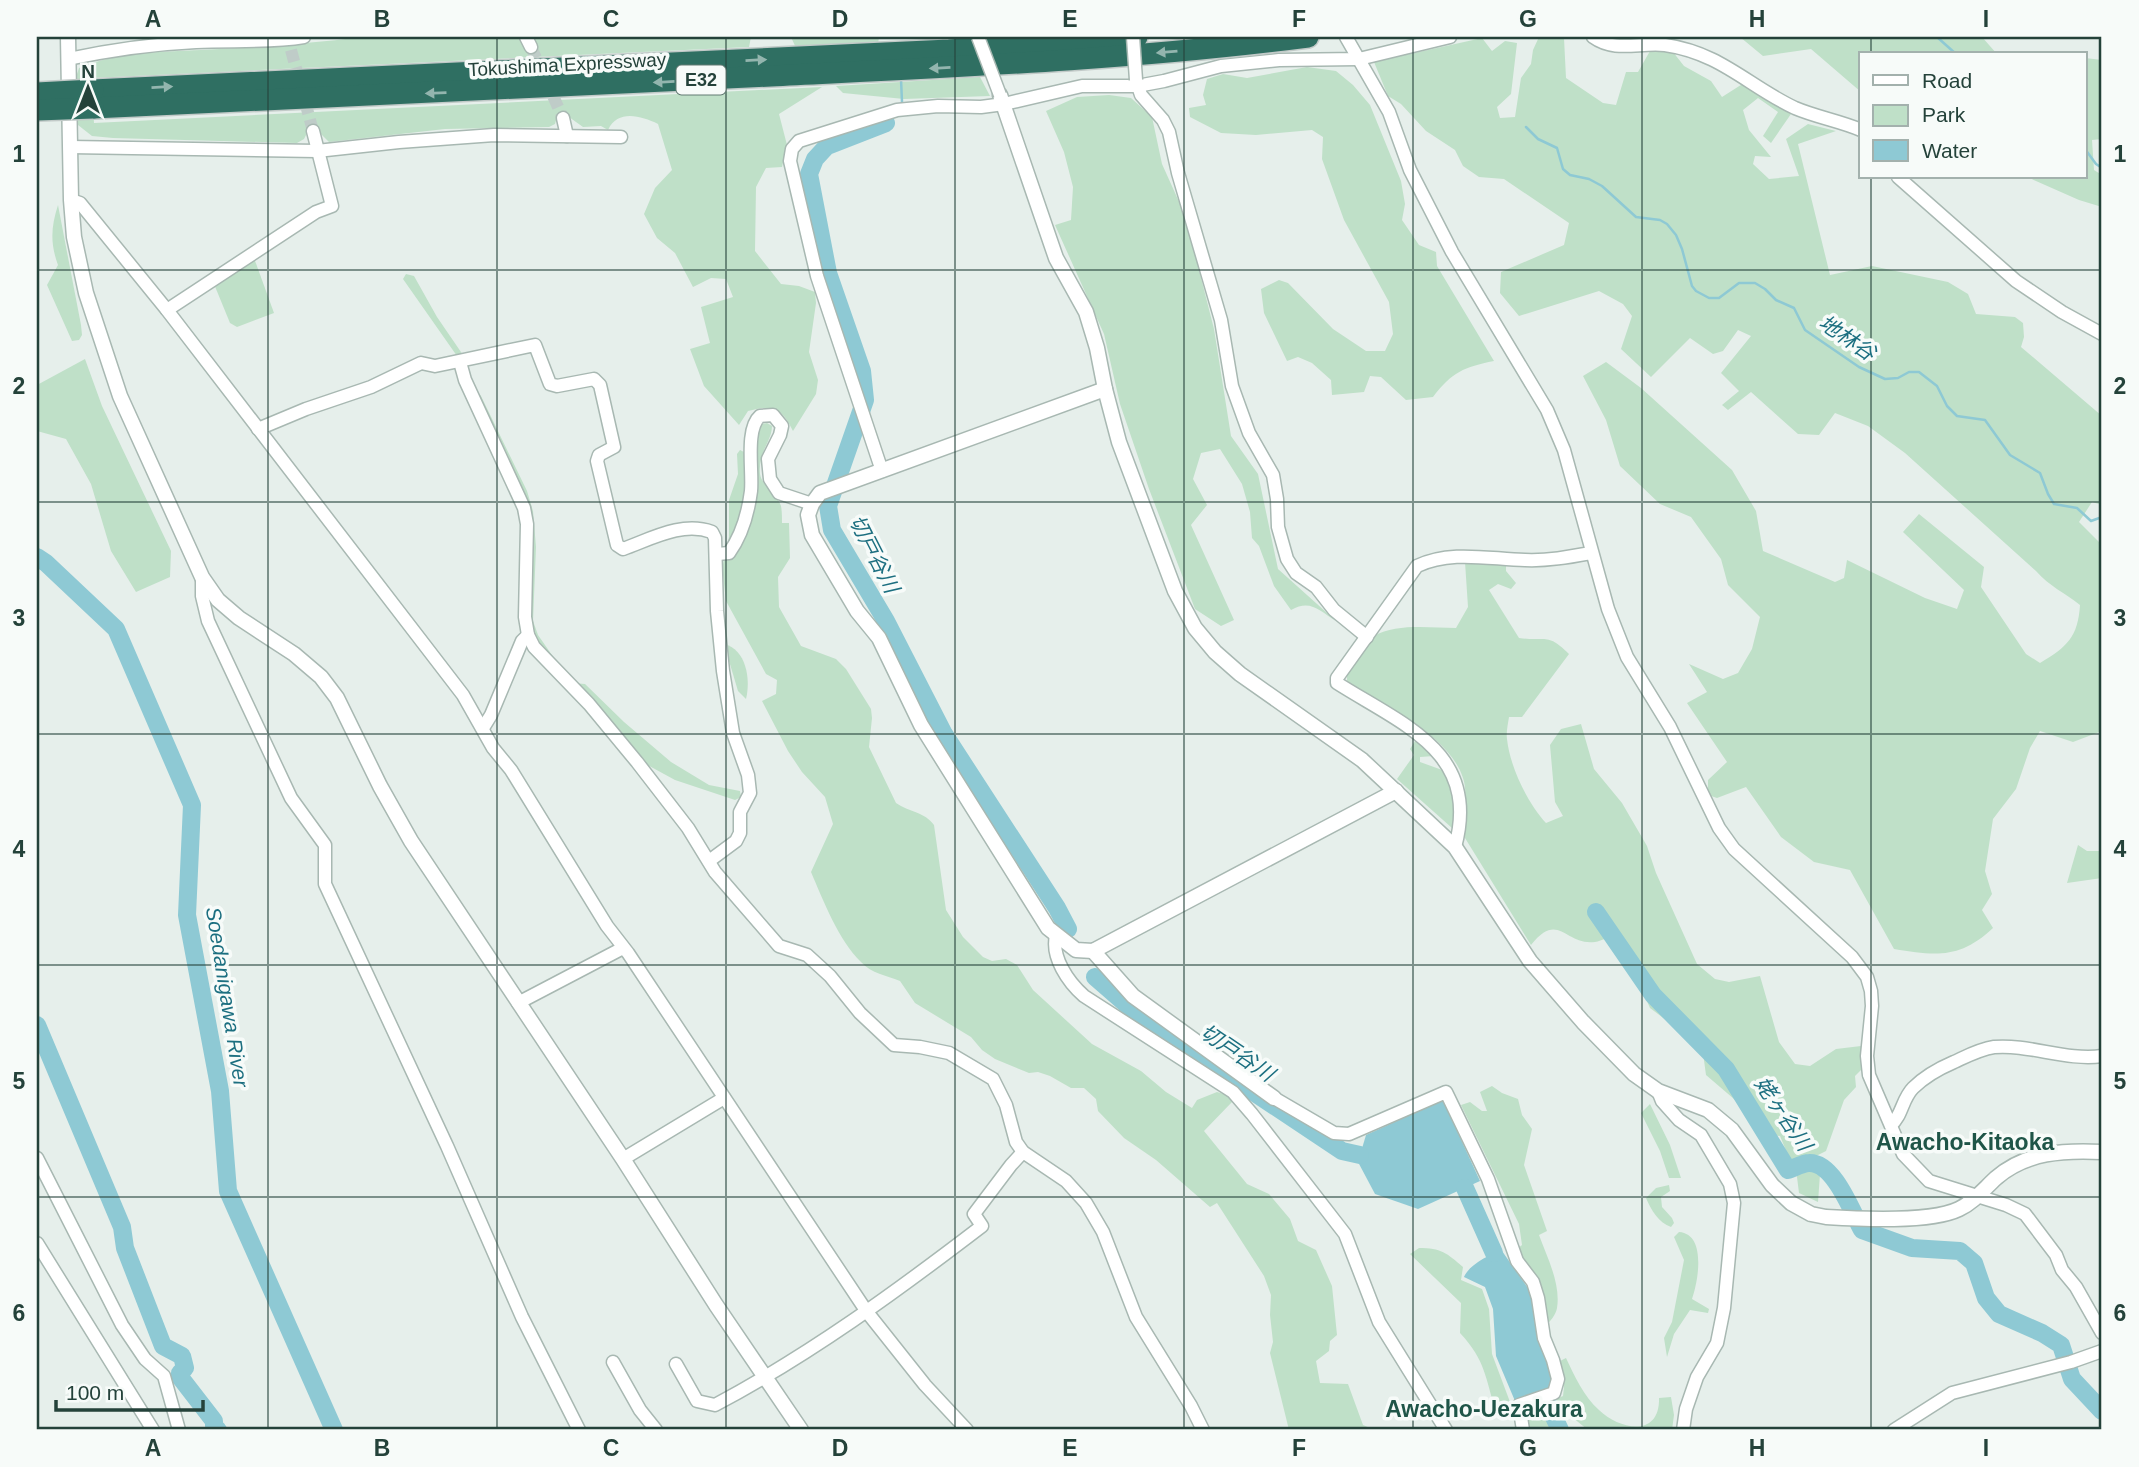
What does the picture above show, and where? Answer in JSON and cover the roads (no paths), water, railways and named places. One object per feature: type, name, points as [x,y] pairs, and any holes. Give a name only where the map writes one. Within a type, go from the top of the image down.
[{"type":"highway","name":"Tokushima Expressway","points":[[37,110],[93,99],[1135,37]]},
{"type":"highway","name":"Tokushima Expressway","points":[[37,93],[93,99],[950,67],[1238,46],[1308,37]]},
{"type":"street","points":[[68,37],[71,200],[74,237],[86,293],[120,396],[202,578],[218,600],[239,618],[294,654],[321,677],[337,698],[380,786],[411,841],[801,1430]]},
{"type":"street","points":[[68,59],[120,48],[197,42],[289,45],[303,37]]},
{"type":"street","points":[[978,37],[1056,258],[1086,312],[1105,389],[1129,467],[1175,591],[1195,628],[1215,652],[1240,674],[1362,760],[1455,847],[1530,961],[1583,1022],[1634,1074],[1658,1091],[1708,1110],[1732,1130],[1772,1185],[1791,1203],[1811,1214],[1842,1218],[1927,1217],[1958,1210],[2018,1163],[2052,1152],[2102,1152]]},
{"type":"street","points":[[1135,37],[1136,83],[1141,95],[1163,120],[1169,132],[1178,173],[1221,320],[1231,386],[1249,433],[1273,475],[1278,527],[1287,559],[1296,573],[1316,587],[1334,610],[1367,637]]},
{"type":"street","points":[[1346,37],[1389,112],[1410,170],[1452,252],[1547,411],[1564,450],[1608,610],[1628,657],[1670,727],[1719,828],[1734,849],[1852,957],[1867,977],[1872,1006],[1867,1056],[1869,1075],[1903,1154],[1929,1181],[2025,1214],[2056,1255],[2062,1270],[2076,1287],[2102,1333]]},
{"type":"street","points":[[882,471],[817,276],[790,162],[792,149],[799,141],[897,110],[938,106],[981,107],[1002,99],[1082,86],[1164,81],[1221,66],[1279,60],[1357,57],[1450,37]]},
{"type":"street","points":[[1592,37],[1608,45],[1664,45],[1695,52],[1726,65],[1793,107],[1859,129]]},
{"type":"street","points":[[563,118],[567,136]]},
{"type":"street","points":[[167,310],[316,212],[332,206],[313,131]]},
{"type":"street","points":[[70,147],[317,151],[494,135],[621,137]]},
{"type":"street","points":[[1899,178],[2016,281],[2062,312],[2102,334]]},
{"type":"street","points":[[71,200],[80,203],[167,310],[463,695],[607,926],[867,1312],[925,1385],[967,1430]]},
{"type":"street","points":[[258,429],[371,387],[421,363],[435,366],[535,345],[550,384],[557,386],[594,379],[600,385],[614,447],[599,455],[597,461],[617,545],[623,549],[684,528],[697,527],[712,532],[717,554],[717,611],[723,671],[733,733],[748,775],[750,793],[740,812],[740,833],[736,841],[709,861]]},
{"type":"street","points":[[460,362],[465,380],[524,508],[527,524],[525,617],[528,635],[534,647],[589,704],[637,762],[688,828],[709,861],[779,946],[807,955],[830,976],[860,1013],[894,1045],[920,1046],[948,1054],[993,1079],[1006,1105],[1016,1142],[1023,1152],[1066,1181],[1086,1203],[1103,1233],[1136,1317],[1203,1430]]},
{"type":"street","points":[[1105,389],[820,493],[812,503],[808,515],[812,535],[857,611],[879,638],[921,725],[1048,929],[1076,950],[1093,951],[1396,791]]},
{"type":"street","points":[[717,554],[729,553],[739,540],[747,515],[751,490],[753,427],[760,416],[773,415],[782,426],[768,459],[770,479],[779,493],[812,503]]},
{"type":"street","points":[[1455,847],[1459,831],[1460,804],[1452,771],[1438,752],[1418,734],[1337,683],[1337,677],[1417,566],[1432,559],[1475,556],[1528,561],[1591,553]]},
{"type":"street","points":[[202,578],[202,596],[208,621],[291,797],[325,845],[325,884],[447,1146],[522,1317],[579,1430]]},
{"type":"street","points":[[482,728],[491,715],[522,641],[528,635]]},
{"type":"street","points":[[1056,936],[1054,947],[1070,984],[1083,996],[1233,1092],[1252,1114],[1345,1234],[1379,1322],[1446,1430]]},
{"type":"street","points":[[518,1003],[623,948]]},
{"type":"street","points":[[1093,951],[1133,996],[1274,1098],[1334,1133],[1349,1134],[1446,1091],[1488,1179],[1517,1261],[1535,1290],[1544,1338],[1558,1379],[1554,1393],[1519,1405],[1524,1430]]},
{"type":"street","points":[[1891,1125],[1896,1122],[1905,1098],[1913,1088],[1942,1068],[1981,1050],[1997,1047],[2078,1057],[2102,1056]]},
{"type":"street","points":[[1658,1091],[1662,1101],[1679,1120],[1700,1135],[1730,1184],[1734,1203],[1724,1308],[1717,1343],[1697,1377],[1686,1409],[1683,1430]]},
{"type":"street","points":[[623,1158],[724,1098]]},
{"type":"street","points":[[676,1364],[697,1401],[707,1405],[715,1405],[765,1378],[867,1312],[982,1226],[974,1214],[1023,1152]]},
{"type":"street","points":[[37,1158],[122,1325],[145,1359],[164,1376],[179,1430]]},
{"type":"street","points":[[37,1243],[153,1430]]},
{"type":"street","points":[[1894,1430],[1952,1393],[2102,1352]]},
{"type":"street","points":[[613,1362],[639,1410],[656,1430]]},
{"type":"water","points":[[1443,1100],[1480,1181],[1418,1209],[1375,1194],[1358,1162],[1366,1135]]},
{"type":"water","points":[[1502,1251],[1530,1291],[1539,1336],[1553,1380],[1549,1390],[1515,1401],[1496,1356],[1493,1309],[1485,1287],[1464,1277],[1470,1268],[1480,1261]]},
{"type":"waterway","points":[[1937,37],[1954,52]]},
{"type":"waterway","points":[[901,79],[902,102]]},
{"type":"waterway","name":"切戸谷川","points":[[886,123],[827,146],[815,159],[809,174],[828,273],[862,371],[865,400],[828,506],[832,530],[886,621],[944,734],[1068,929]]},
{"type":"waterway","name":"地林谷","points":[[1526,127],[1538,139],[1557,148],[1563,169],[1570,175],[1589,179],[1602,186],[1636,217],[1660,220],[1667,224],[1676,235],[1696,291],[1709,298],[1719,298],[1739,283],[1755,283],[1776,300],[1794,308],[1805,330],[1859,367],[1885,379],[1919,372],[1937,386],[1947,406],[1957,416],[1985,420],[2010,455],[2040,473],[2054,504],[2077,508],[2091,521],[2102,517]]},
{"type":"waterway","points":[[2086,150],[2102,168]]},
{"type":"waterway","name":"Soedanigawa River","points":[[37,557],[116,629],[192,805],[187,915],[220,1091],[228,1191],[334,1430]]},
{"type":"waterway","name":"姥ヶ谷川","points":[[1596,912],[1653,995],[1726,1069],[1788,1170],[1809,1163],[1826,1171],[1841,1189],[1862,1230],[1912,1248],[1960,1251],[1974,1263],[1986,1298],[1999,1314],[2042,1333],[2061,1345],[2072,1379],[2102,1411]]},
{"type":"waterway","name":"切戸谷川","points":[[1095,977],[1141,1017],[1342,1151],[1360,1155]]},
{"type":"waterway","points":[[37,1025],[122,1227],[125,1248],[163,1346],[182,1356],[185,1368],[180,1377],[218,1430]]},
{"type":"waterway","name":"切戸谷川","points":[[1465,1188],[1494,1253]]},
{"type":"waterway","name":"切戸谷川","points":[[1547,1402],[1560,1430]]},
{"type":"tunnel","points":[[531,47],[563,118]]},
{"type":"tunnel","points":[[291,50],[313,131]]},
{"type":"district","name":"Awacho-Kitaoka","points":[[1965,1142]]},
{"type":"district","name":"Awacho-Uezakura","points":[[1484,1409]]}]
